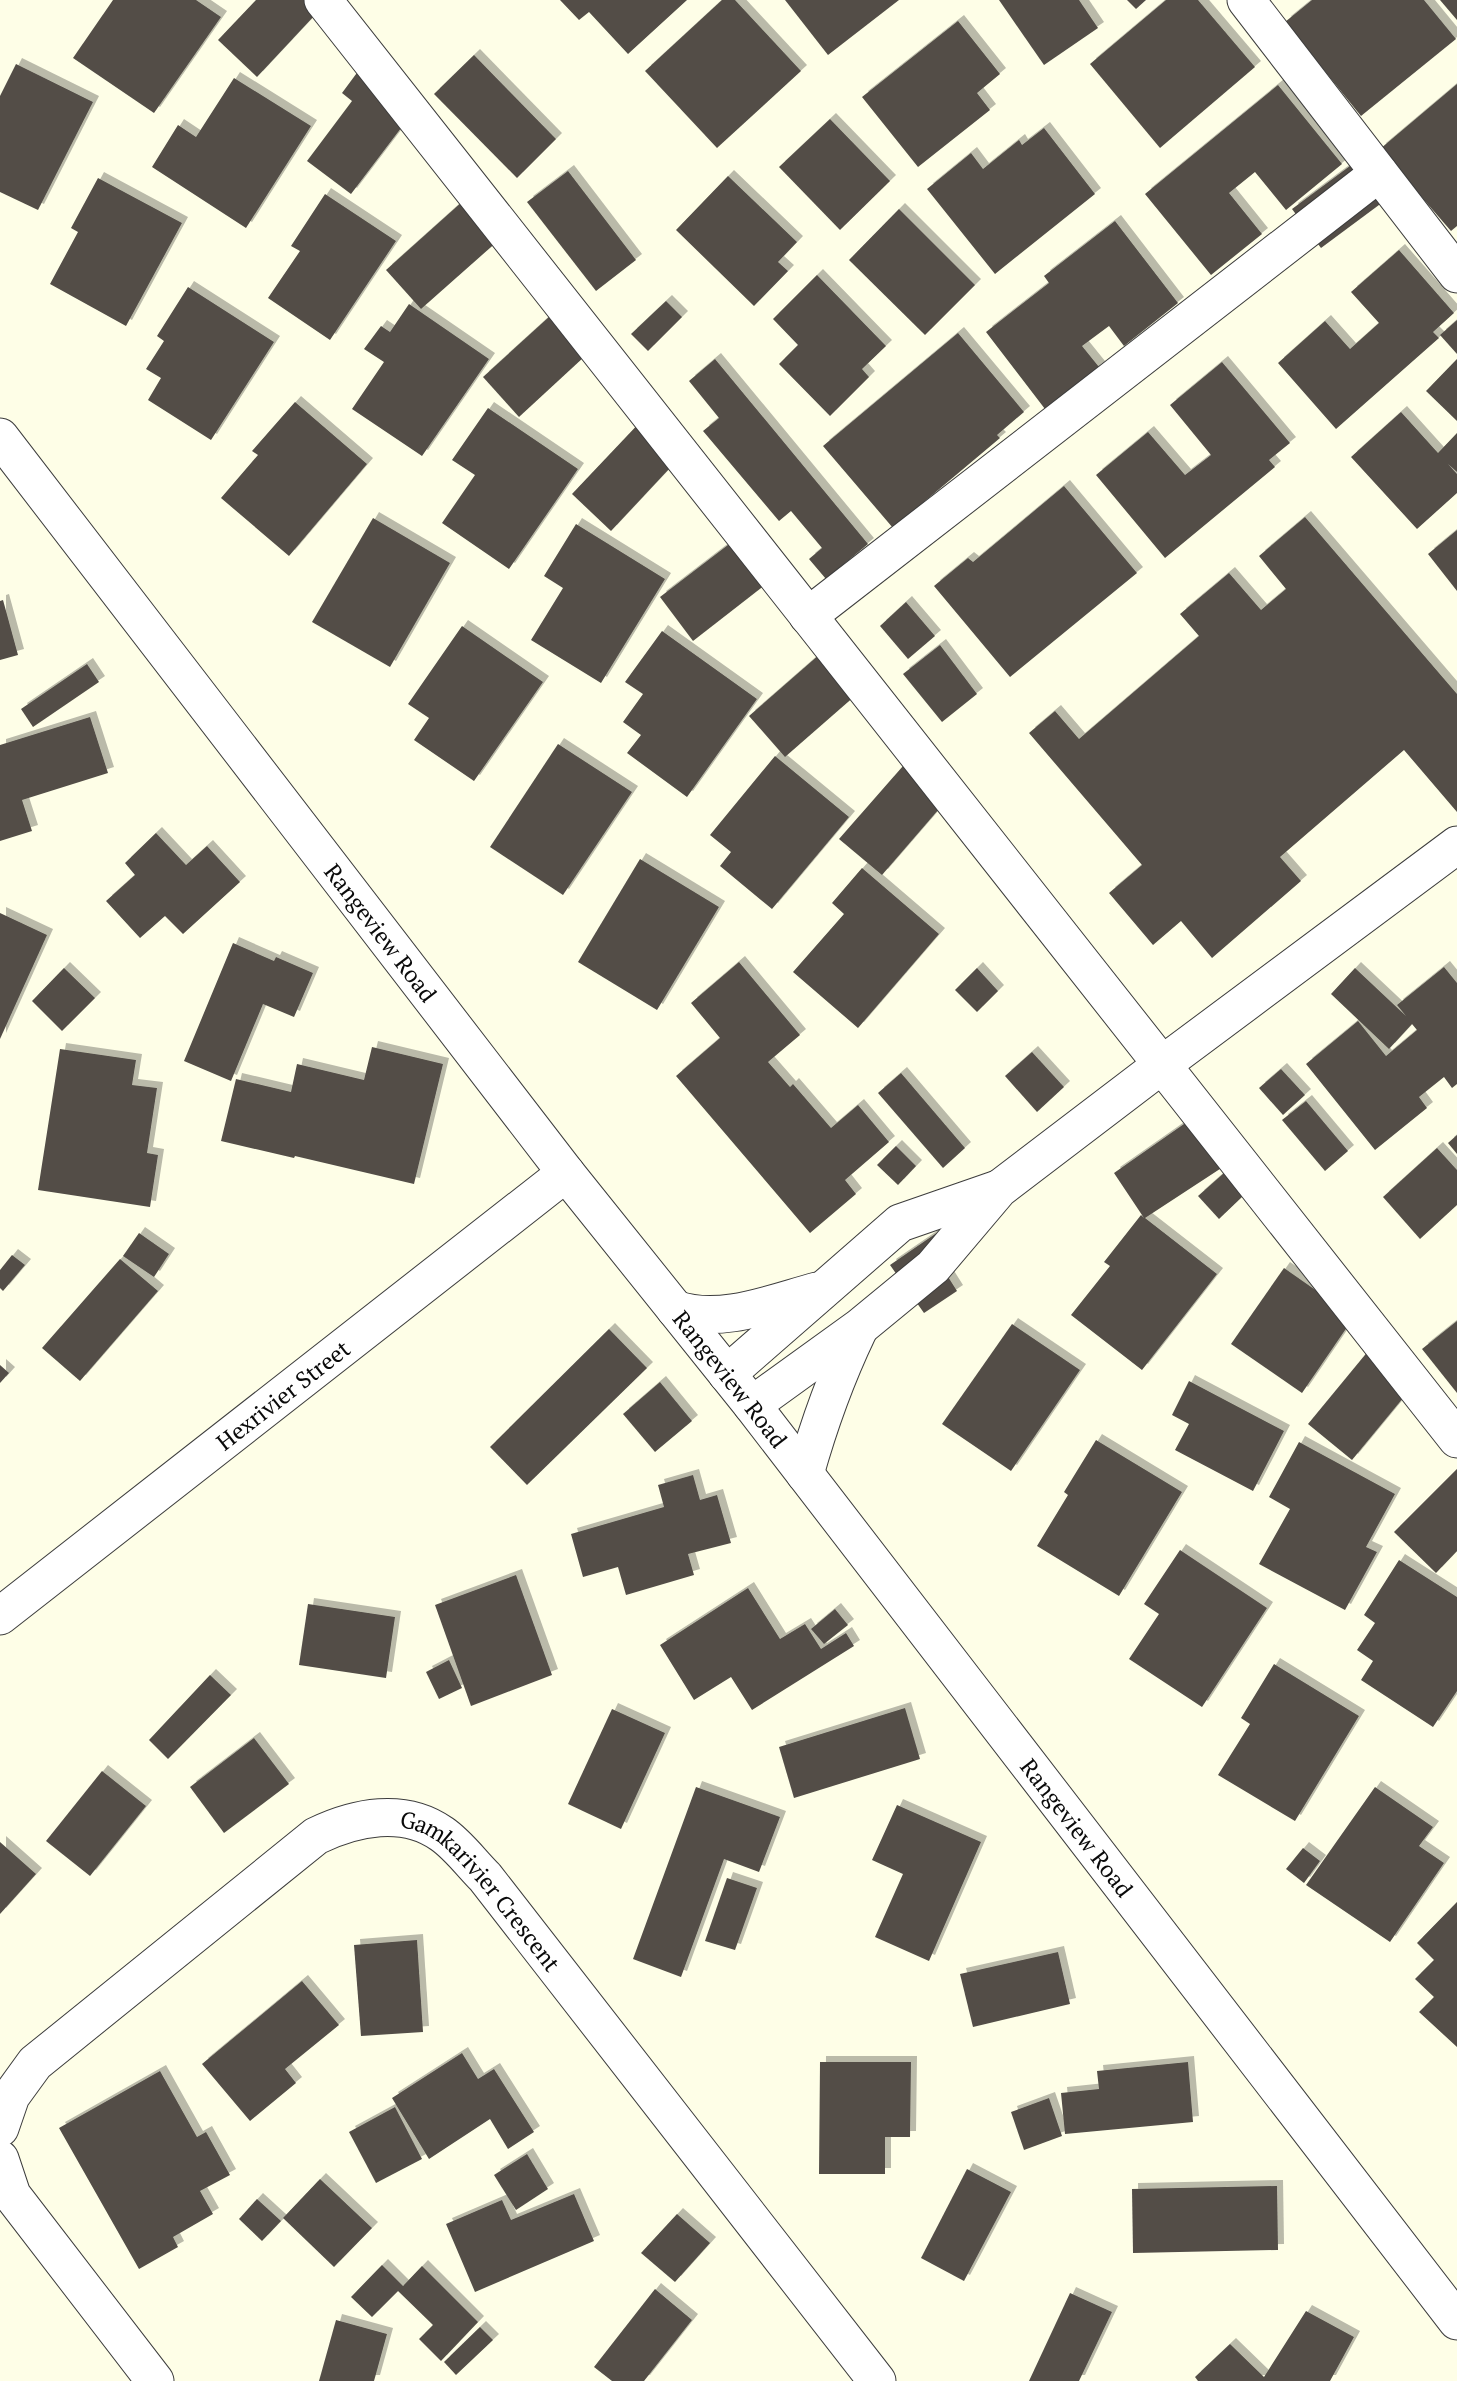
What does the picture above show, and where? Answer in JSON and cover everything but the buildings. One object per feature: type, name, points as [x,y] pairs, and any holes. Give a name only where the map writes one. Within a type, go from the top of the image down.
[{"type":"street","points":[[323,0],[1457,1439]]},
{"type":"street","points":[[1246,0],[1457,274]]},
{"type":"street","points":[[808,616],[1379,173]]},
{"type":"street","name":"Rangeview Road","points":[[0,437],[566,1173],[752,1405],[1457,2321]]},
{"type":"street","points":[[752,1405],[860,1327],[933,1266],[999,1189],[1457,845]]},
{"type":"street","name":"Hexrivier Street","points":[[0,1616],[566,1173]]},
{"type":"street","points":[[727,1374],[900,1223],[999,1189]]},
{"type":"street","points":[[675,1309],[693,1315],[741,1311],[824,1289]]},
{"type":"street","points":[[824,1289],[860,1327]]},
{"type":"street","points":[[805,1474],[820,1420],[860,1327]]},
{"type":"street","name":"Gamkarivier Crescent","points":[[0,2128],[11,2096],[35,2063],[316,1836],[363,1819],[394,1817],[417,1821],[442,1834],[485,1877],[877,2381]]},
{"type":"street","points":[[0,2159],[12,2195],[155,2381]]}]
